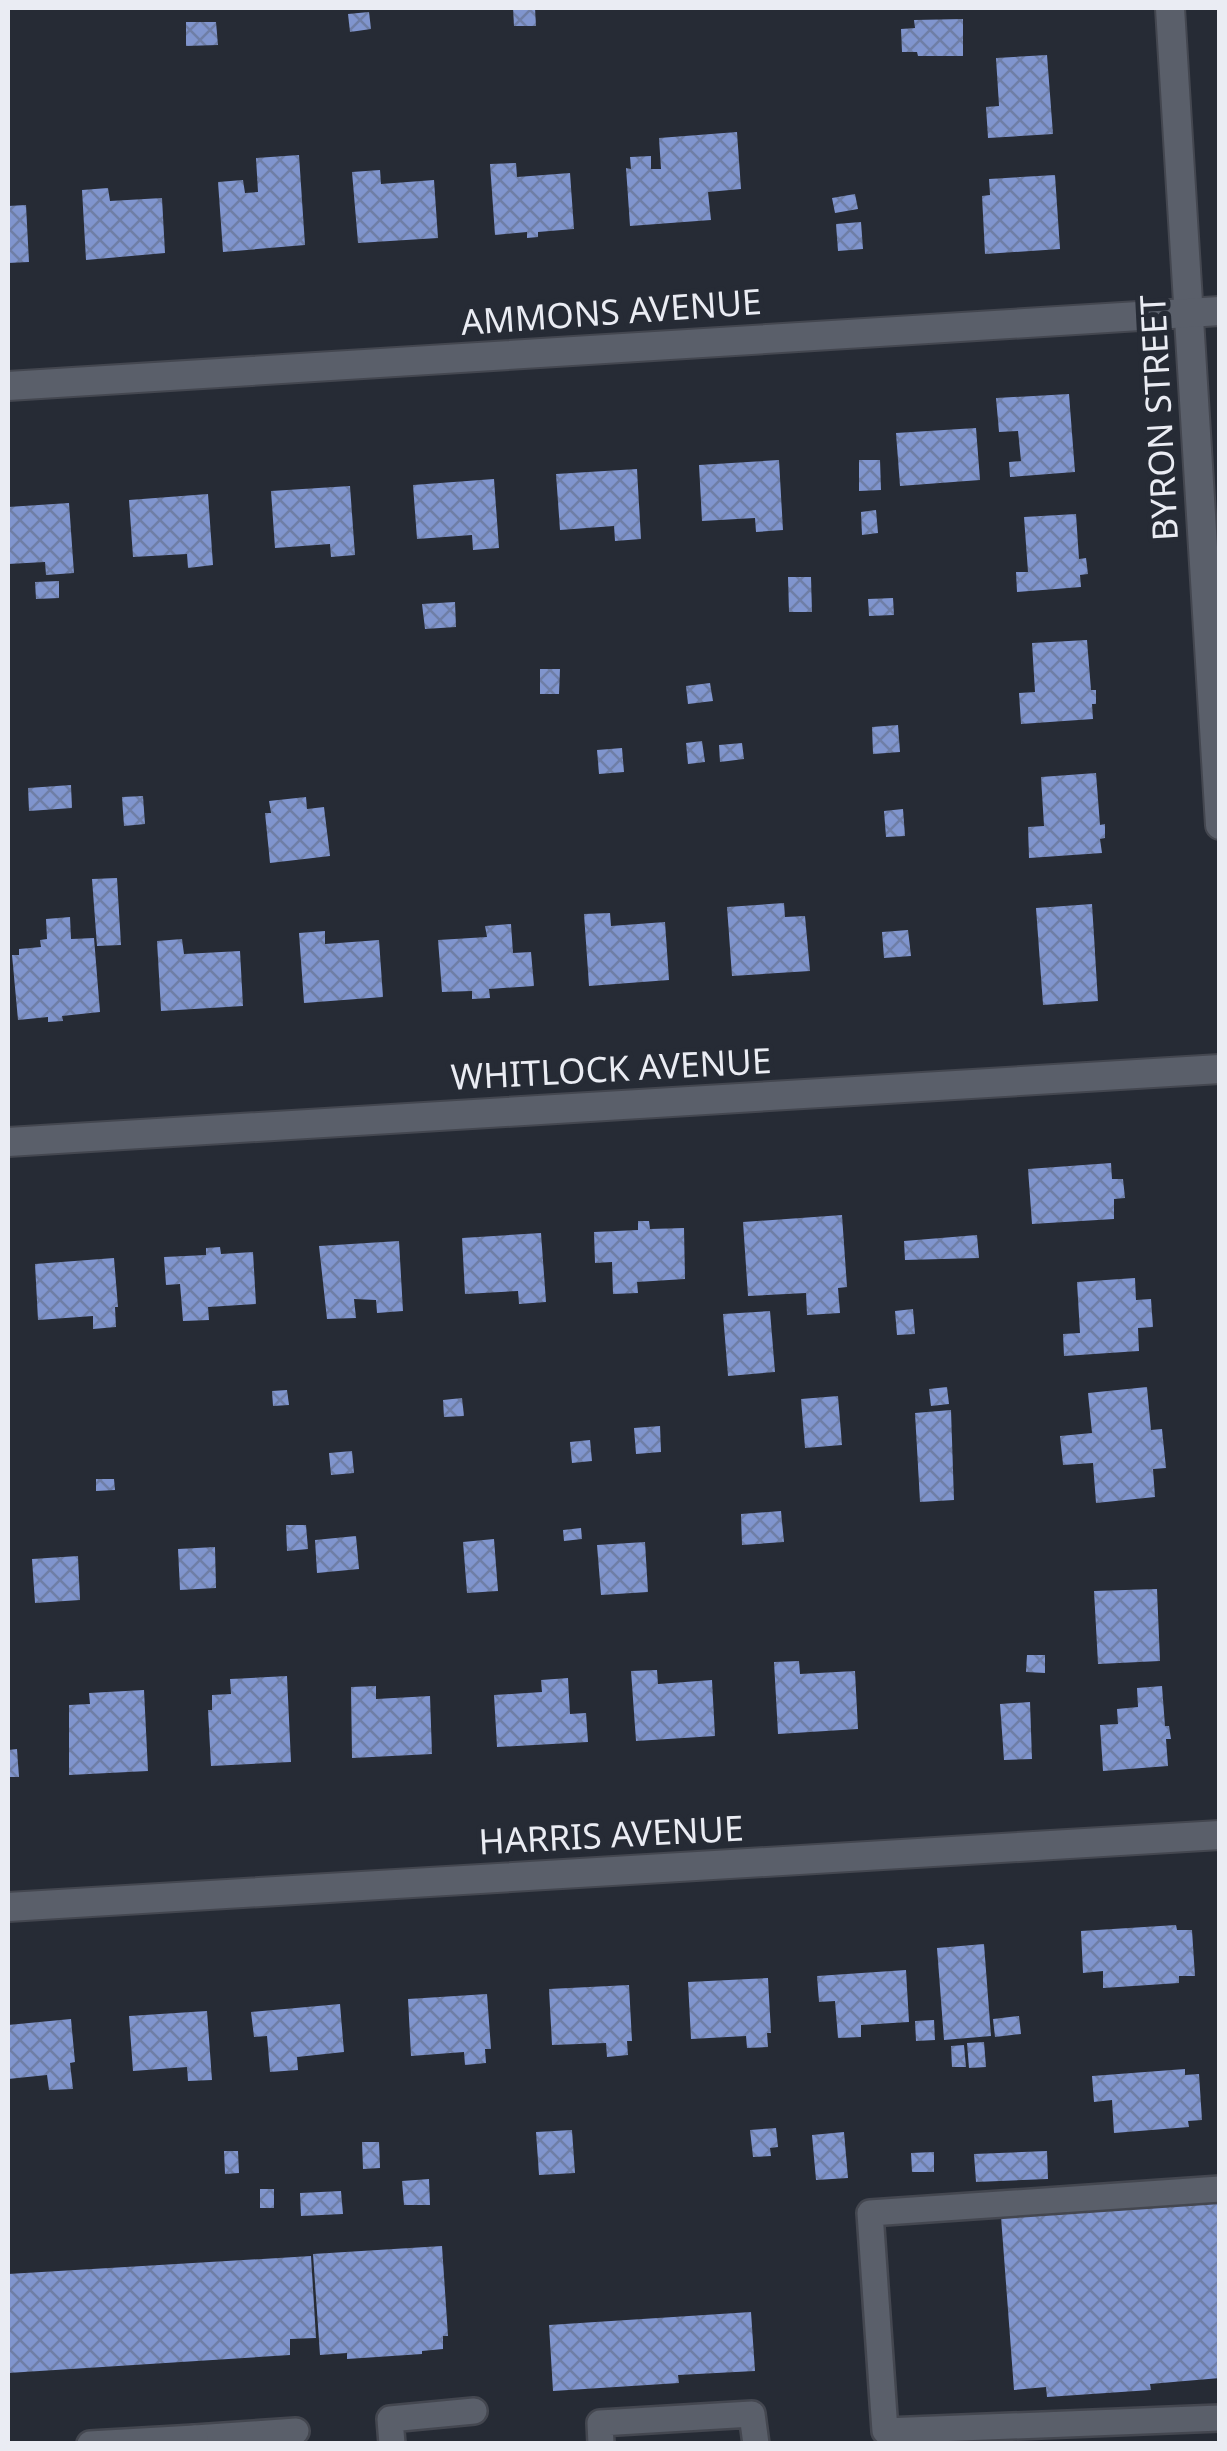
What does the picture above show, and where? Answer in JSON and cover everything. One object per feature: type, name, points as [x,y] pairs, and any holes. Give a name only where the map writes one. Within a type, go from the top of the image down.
[{"type":"street","name":"BYRON STREET","points":[[1170,8],[1220,825]]},
{"type":"street","name":"AMMONS AVENUE","points":[[8,386],[1220,311]]},
{"type":"street","name":"WHITLOCK AVENUE","points":[[8,1142],[1220,1069]]},
{"type":"street","name":"HARRIS AVENUE","points":[[8,1907],[1220,1835]]},
{"type":"lane","points":[[1220,2189],[870,2213],[885,2437],[1220,2418]]},
{"type":"lane","points":[[392,2444],[390,2419],[474,2412]]},
{"type":"lane","points":[[601,2444],[600,2424],[752,2414],[756,2444]]},
{"type":"lane","points":[[90,2444],[195,2441],[296,2431]]},
{"type":"building","points":[[513,8],[535,8],[536,26],[514,26]]},
{"type":"building","points":[[369,12],[371,29],[350,32],[348,14]]},
{"type":"building","points":[[963,19],[963,56],[902,52],[901,29],[915,28],[914,20]]},
{"type":"building","points":[[186,22],[216,22],[218,45],[186,46]]},
{"type":"building","points":[[1047,55],[1053,134],[988,138],[986,107],[999,106],[996,58]]},
{"type":"building","points":[[737,132],[741,189],[708,192],[711,220],[630,226],[626,168],[631,169],[630,157],[651,156],[651,169],[661,169],[659,138]]},
{"type":"building","points":[[299,155],[305,245],[223,252],[218,182],[243,180],[245,193],[258,192],[256,158]]},
{"type":"building","points":[[516,163],[517,177],[570,173],[574,229],[538,232],[538,237],[527,238],[527,232],[495,235],[490,164]]},
{"type":"building","points":[[380,170],[381,184],[434,180],[438,238],[358,243],[352,172]]},
{"type":"building","points":[[1055,175],[1060,249],[985,254],[982,196],[990,195],[989,179]]},
{"type":"building","points":[[108,188],[110,201],[162,198],[165,253],[86,260],[82,190]]},
{"type":"building","points":[[855,194],[858,209],[835,213],[832,198]]},
{"type":"building","points":[[26,205],[29,262],[8,263],[8,206]]},
{"type":"building","points":[[861,222],[863,249],[838,251],[836,224]]},
{"type":"building","points":[[1069,394],[1075,472],[1010,477],[1009,462],[1021,461],[1018,431],[999,432],[996,398]]},
{"type":"building","points":[[976,428],[980,480],[900,486],[896,433]]},
{"type":"building","points":[[779,460],[783,530],[756,532],[755,518],[702,521],[699,465]]},
{"type":"building","points":[[859,460],[880,460],[881,490],[859,491]]},
{"type":"building","points":[[637,469],[641,539],[615,541],[614,526],[560,530],[556,474]]},
{"type":"building","points":[[494,479],[499,548],[473,550],[472,535],[417,539],[413,485]]},
{"type":"building","points":[[350,486],[355,555],[331,557],[330,544],[275,548],[271,491]]},
{"type":"building","points":[[208,494],[213,565],[188,568],[187,554],[133,557],[129,500]]},
{"type":"building","points":[[69,503],[74,573],[46,575],[45,562],[8,564],[8,507]]},
{"type":"building","points":[[876,510],[878,533],[862,535],[861,512]]},
{"type":"building","points":[[1076,514],[1079,559],[1086,558],[1088,574],[1080,575],[1081,587],[1017,592],[1016,572],[1028,572],[1024,517]]},
{"type":"building","points":[[788,577],[811,577],[812,612],[789,612]]},
{"type":"building","points":[[59,581],[59,598],[36,599],[35,582]]},
{"type":"building","points":[[893,598],[894,615],[869,616],[868,599]]},
{"type":"building","points":[[455,602],[456,627],[425,629],[422,604]]},
{"type":"building","points":[[1087,640],[1091,690],[1096,690],[1093,719],[1021,724],[1019,693],[1035,692],[1032,643]]},
{"type":"building","points":[[540,669],[560,669],[559,694],[540,694]]},
{"type":"building","points":[[710,683],[713,701],[688,704],[686,686]]},
{"type":"building","points":[[898,725],[900,752],[873,754],[872,727]]},
{"type":"building","points":[[702,741],[705,762],[688,764],[686,743]]},
{"type":"building","points":[[742,743],[744,759],[720,762],[719,745]]},
{"type":"building","points":[[622,748],[624,772],[599,774],[597,750]]},
{"type":"building","points":[[1096,773],[1100,825],[1105,824],[1105,838],[1100,839],[1102,853],[1029,858],[1028,827],[1044,826],[1041,777]]},
{"type":"building","points":[[71,785],[72,808],[29,811],[28,788]]},
{"type":"building","points":[[143,796],[145,824],[124,826],[122,797]]},
{"type":"building","points":[[306,797],[307,809],[324,807],[330,856],[270,863],[265,813],[271,813],[269,801]]},
{"type":"building","points":[[903,809],[905,836],[886,837],[884,811]]},
{"type":"building","points":[[117,878],[121,945],[97,946],[92,879]]},
{"type":"building","points":[[784,903],[785,917],[805,916],[810,971],[732,976],[727,907]]},
{"type":"building","points":[[1092,904],[1098,1001],[1043,1005],[1036,908]]},
{"type":"building","points":[[610,913],[611,926],[665,922],[669,980],[589,986],[584,914]]},
{"type":"building","points":[[70,917],[71,939],[94,938],[100,1012],[62,1016],[63,1021],[48,1022],[48,1017],[18,1020],[12,955],[19,955],[19,949],[41,947],[40,940],[47,939],[46,919]]},
{"type":"building","points":[[511,924],[513,953],[531,952],[534,986],[489,989],[490,998],[472,999],[472,991],[442,992],[438,940],[487,937],[485,926]]},
{"type":"building","points":[[908,930],[911,956],[884,958],[882,932]]},
{"type":"building","points":[[325,931],[325,944],[379,940],[383,997],[304,1003],[299,933]]},
{"type":"building","points":[[182,939],[184,954],[240,951],[243,1006],[161,1011],[157,941]]},
{"type":"building","points":[[1111,1163],[1112,1179],[1123,1179],[1125,1198],[1114,1199],[1114,1219],[1032,1224],[1028,1169]]},
{"type":"building","points":[[842,1215],[847,1287],[838,1288],[840,1313],[807,1315],[806,1293],[748,1296],[743,1222]]},
{"type":"building","points":[[638,1221],[649,1221],[650,1229],[684,1228],[685,1279],[637,1282],[638,1293],[613,1294],[612,1262],[595,1263],[594,1232],[638,1230]]},
{"type":"building","points":[[541,1233],[546,1302],[519,1304],[518,1291],[465,1294],[462,1238]]},
{"type":"building","points":[[977,1235],[979,1258],[905,1260],[904,1241]]},
{"type":"building","points":[[399,1241],[403,1311],[377,1313],[376,1300],[354,1299],[356,1318],[327,1319],[319,1246]]},
{"type":"building","points":[[220,1247],[221,1254],[253,1252],[256,1304],[208,1307],[209,1320],[183,1321],[180,1284],[166,1285],[164,1257],[206,1255],[206,1248]]},
{"type":"building","points":[[114,1258],[116,1327],[93,1329],[93,1316],[38,1320],[35,1264]]},
{"type":"building","points":[[1135,1278],[1136,1300],[1151,1299],[1153,1327],[1138,1328],[1139,1351],[1064,1356],[1063,1334],[1080,1333],[1077,1282]]},
{"type":"building","points":[[913,1309],[915,1334],[897,1335],[895,1311]]},
{"type":"building","points":[[770,1311],[775,1372],[728,1376],[723,1314]]},
{"type":"building","points":[[947,1387],[949,1404],[931,1406],[929,1389]]},
{"type":"building","points":[[1147,1387],[1151,1430],[1162,1429],[1166,1468],[1153,1469],[1155,1497],[1096,1503],[1093,1463],[1063,1465],[1060,1436],[1092,1433],[1088,1393]]},
{"type":"building","points":[[287,1390],[289,1405],[273,1406],[272,1391]]},
{"type":"building","points":[[838,1396],[842,1445],[805,1448],[801,1399]]},
{"type":"building","points":[[462,1398],[464,1416],[444,1417],[443,1400]]},
{"type":"building","points":[[951,1410],[954,1500],[920,1502],[915,1413]]},
{"type":"building","points":[[660,1426],[661,1452],[636,1454],[634,1428]]},
{"type":"building","points":[[590,1440],[592,1461],[572,1463],[570,1442]]},
{"type":"building","points":[[352,1451],[354,1473],[331,1475],[329,1453]]},
{"type":"building","points":[[96,1479],[114,1479],[115,1490],[96,1491]]},
{"type":"building","points":[[781,1511],[784,1542],[742,1545],[741,1514]]},
{"type":"building","points":[[286,1525],[306,1525],[308,1549],[287,1551]]},
{"type":"building","points":[[581,1528],[582,1539],[564,1541],[563,1530]]},
{"type":"building","points":[[356,1536],[359,1569],[317,1573],[315,1540]]},
{"type":"building","points":[[494,1539],[498,1591],[467,1593],[463,1542]]},
{"type":"building","points":[[645,1542],[648,1592],[601,1595],[597,1545]]},
{"type":"building","points":[[215,1547],[216,1588],[180,1590],[178,1549]]},
{"type":"building","points":[[78,1556],[80,1600],[35,1603],[32,1559]]},
{"type":"building","points":[[1157,1589],[1160,1661],[1098,1664],[1094,1591]]},
{"type":"building","points":[[1027,1655],[1045,1655],[1045,1673],[1026,1672]]},
{"type":"building","points":[[799,1661],[800,1674],[855,1671],[858,1729],[778,1734],[774,1662]]},
{"type":"building","points":[[657,1670],[658,1684],[712,1680],[715,1736],[636,1741],[631,1671]]},
{"type":"building","points":[[287,1676],[291,1762],[211,1766],[208,1710],[212,1710],[212,1695],[231,1694],[230,1679]]},
{"type":"building","points":[[568,1678],[570,1714],[586,1713],[588,1742],[497,1747],[494,1695],[542,1692],[541,1680]]},
{"type":"building","points":[[376,1686],[376,1699],[430,1696],[432,1754],[352,1758],[351,1687]]},
{"type":"building","points":[[1162,1686],[1165,1726],[1169,1726],[1171,1739],[1166,1739],[1168,1766],[1103,1771],[1100,1725],[1118,1724],[1117,1709],[1138,1707],[1137,1688]]},
{"type":"building","points":[[144,1690],[148,1771],[69,1775],[69,1705],[90,1704],[89,1693]]},
{"type":"building","points":[[1030,1702],[1032,1759],[1004,1760],[1000,1704]]},
{"type":"building","points":[[17,1749],[19,1777],[8,1777],[8,1750]]},
{"type":"building","points":[[1176,1925],[1177,1930],[1192,1930],[1195,1976],[1179,1976],[1179,1983],[1103,1988],[1103,1971],[1083,1973],[1081,1931]]},
{"type":"building","points":[[984,1944],[991,2036],[944,2040],[937,1948]]},
{"type":"building","points":[[906,1970],[909,2022],[861,2025],[861,2037],[838,2038],[835,2001],[819,2002],[817,1976]]},
{"type":"building","points":[[768,1978],[768,2047],[747,2048],[746,2036],[691,2039],[688,1982]]},
{"type":"building","points":[[629,1985],[632,2041],[627,2041],[628,2055],[607,2057],[606,2043],[552,2045],[549,1989]]},
{"type":"building","points":[[487,1994],[491,2049],[485,2049],[486,2063],[465,2065],[464,2052],[411,2056],[408,1999]]},
{"type":"building","points":[[340,2004],[344,2052],[297,2057],[298,2070],[270,2072],[267,2036],[254,2037],[251,2012]]},
{"type":"building","points":[[207,2011],[212,2080],[188,2081],[187,2067],[133,2071],[129,2016]]},
{"type":"building","points":[[1019,2016],[1021,2034],[995,2037],[993,2019]]},
{"type":"building","points":[[71,2019],[73,2089],[49,2090],[47,2075],[8,2079],[8,2025]]},
{"type":"building","points":[[934,2020],[935,2040],[916,2041],[915,2021]]},
{"type":"building","points":[[984,2042],[986,2067],[969,2068],[967,2043]]},
{"type":"building","points":[[964,2045],[966,2067],[952,2067],[951,2046]]},
{"type":"building","points":[[1185,2069],[1185,2075],[1199,2074],[1202,2120],[1188,2121],[1189,2127],[1114,2133],[1112,2100],[1094,2102],[1092,2076]]},
{"type":"building","points":[[776,2128],[778,2147],[770,2148],[771,2156],[753,2157],[750,2130]]},
{"type":"building","points":[[572,2130],[575,2173],[539,2175],[536,2132]]},
{"type":"building","points":[[844,2132],[848,2178],[816,2180],[812,2135]]},
{"type":"building","points":[[362,2142],[379,2142],[380,2168],[363,2169]]},
{"type":"building","points":[[224,2151],[238,2151],[239,2173],[225,2174]]},
{"type":"building","points":[[1047,2151],[1048,2179],[976,2182],[974,2154]]},
{"type":"building","points":[[934,2152],[934,2172],[912,2172],[911,2153]]},
{"type":"building","points":[[429,2179],[430,2205],[404,2205],[402,2181]]},
{"type":"building","points":[[260,2189],[274,2189],[274,2208],[260,2208]]},
{"type":"building","points":[[341,2191],[343,2214],[301,2216],[300,2193]]},
{"type":"building","points":[[1220,2202],[1220,2378],[1150,2384],[1151,2390],[1047,2397],[1046,2387],[1014,2390],[1001,2217]]},
{"type":"building","points":[[442,2246],[448,2336],[443,2336],[443,2349],[347,2359],[347,2353],[320,2355],[313,2254]]},
{"type":"building","points":[[311,2256],[316,2338],[290,2339],[290,2355],[8,2373],[8,2274]]},
{"type":"building","points":[[751,2312],[755,2371],[678,2375],[679,2383],[553,2391],[549,2325]]}]
